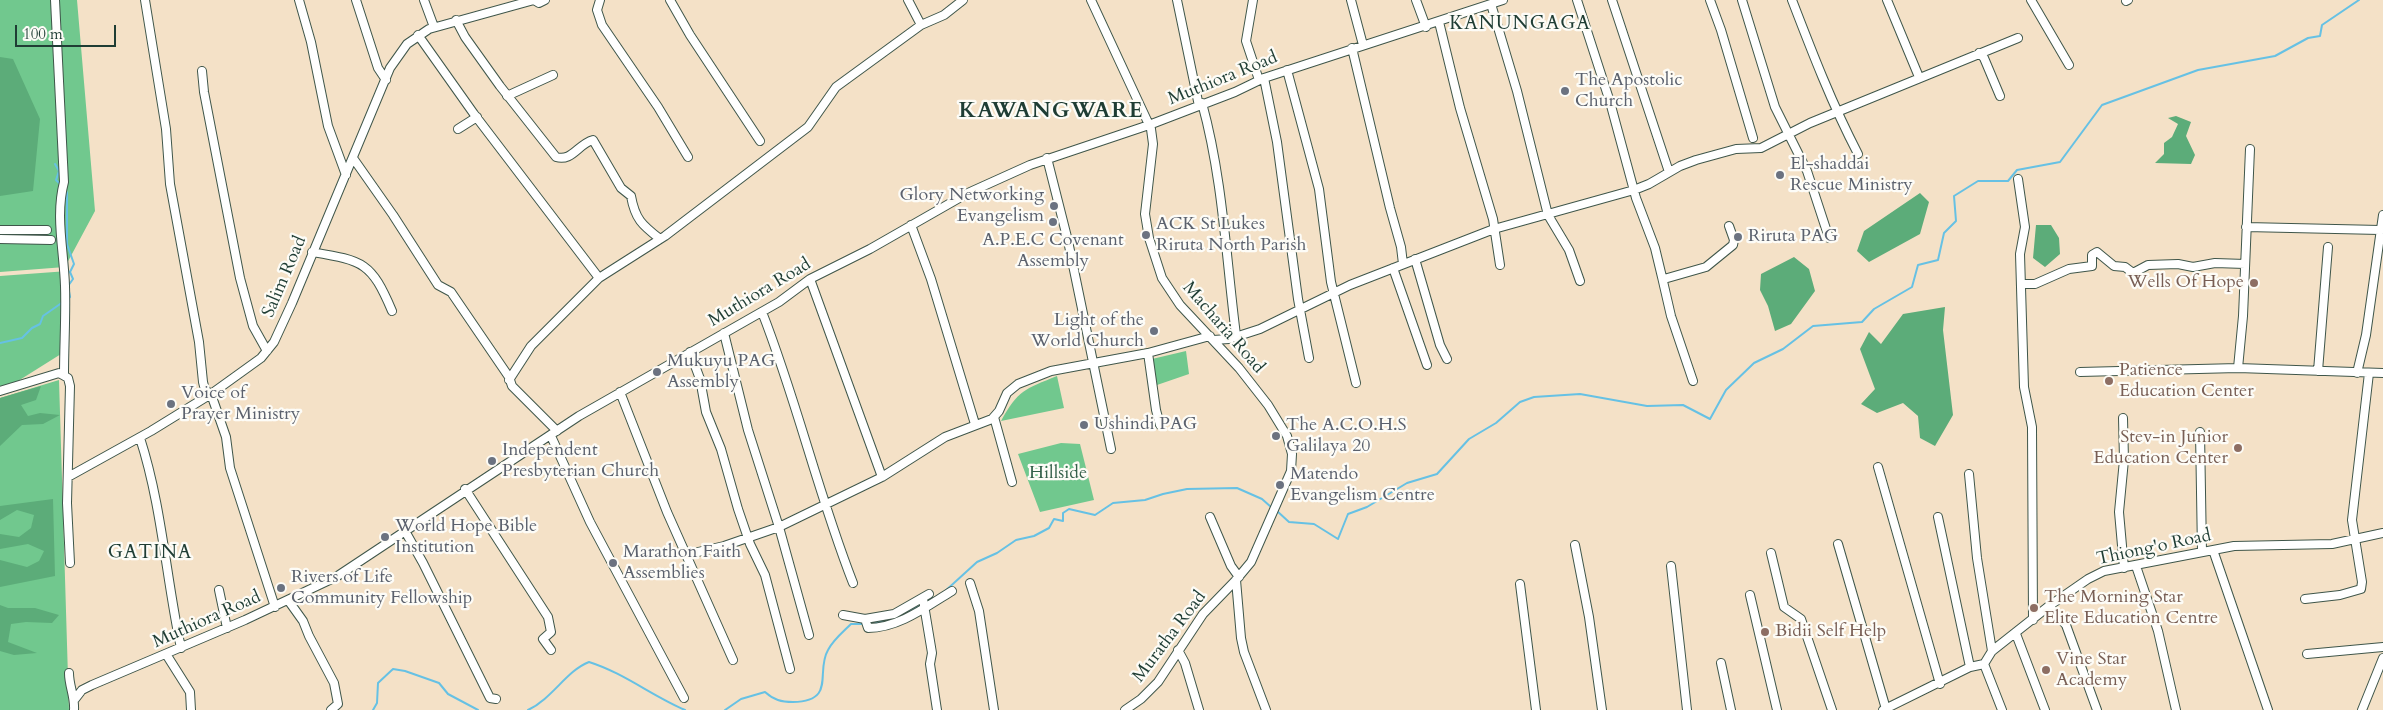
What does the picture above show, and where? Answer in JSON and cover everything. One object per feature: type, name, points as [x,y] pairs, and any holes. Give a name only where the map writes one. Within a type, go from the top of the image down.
[{"type":"street","points":[[55,0],[64,182],[60,198],[62,261],[65,285],[64,375]]},
{"type":"street","points":[[145,0],[166,129],[170,184],[199,342],[203,382],[205,390],[211,394],[226,437],[230,468],[275,607]]},
{"type":"street","points":[[299,0],[311,42],[328,126],[346,174]]},
{"type":"street","points":[[356,0],[378,68],[386,80]]},
{"type":"street","points":[[424,0],[434,27]]},
{"type":"street","points":[[600,0],[597,10],[602,25],[658,107],[688,157]]},
{"type":"street","points":[[670,0],[690,36],[760,141]]},
{"type":"street","points":[[908,0],[921,25]]},
{"type":"street","points":[[509,380],[531,346],[599,278],[660,239],[808,127],[836,87],[921,25],[944,15],[963,0]]},
{"type":"street","name":"Macharia Road","points":[[1091,0],[1149,125],[1153,144],[1145,199],[1148,238],[1162,278],[1180,305],[1212,338],[1268,404],[1287,436],[1292,454],[1291,471],[1280,497],[1270,514],[1266,530],[1251,562],[1238,578]]},
{"type":"street","points":[[1176,0],[1201,105],[1213,141],[1236,335]]},
{"type":"street","points":[[1253,0],[1246,41],[1262,79],[1278,152],[1299,308],[1309,358]]},
{"type":"street","points":[[1351,0],[1363,45]]},
{"type":"street","points":[[1416,0],[1426,27]]},
{"type":"street","name":"Muthiora Road","points":[[75,699],[87,687],[275,607],[336,577],[465,489],[620,392],[762,312],[810,279],[870,249],[968,193],[1047,158],[1149,125],[1235,92],[1262,79],[1352,48],[1426,27],[1503,0]]},
{"type":"street","points":[[1577,0],[1610,102],[1634,190],[1655,248],[1671,316],[1694,381]]},
{"type":"street","points":[[1612,0],[1670,172]]},
{"type":"street","points":[[1710,0],[1753,138]]},
{"type":"street","points":[[1742,0],[1775,107],[1807,171],[1829,238]]},
{"type":"street","points":[[1792,0],[1818,67],[1836,106],[1837,113],[1858,154]]},
{"type":"street","points":[[1887,0],[1919,77]]},
{"type":"street","points":[[2032,0],[2069,64]]},
{"type":"street","name":"Salim Road","points":[[68,477],[140,438],[211,394],[267,351],[277,335],[386,80],[400,52],[418,35],[434,27],[538,1]]},
{"type":"street","points":[[1491,4],[1517,91],[1548,215],[1569,250],[1580,281]]},
{"type":"street","points":[[456,20],[468,41],[508,96],[556,157],[562,159],[570,156],[584,143],[592,140],[621,188],[631,196],[634,213],[645,227],[660,239]]},
{"type":"street","points":[[1439,22],[1494,229],[1500,265]]},
{"type":"street","points":[[418,35],[477,117],[599,278]]},
{"type":"street","points":[[685,555],[724,546],[779,527],[882,477],[945,437],[994,416],[999,411],[1007,393],[1018,384],[1051,371],[1148,353],[1212,338],[1229,339],[1236,335],[1260,329],[1334,292],[1494,229],[1548,215],[1599,198],[1634,190],[1670,172],[1719,153],[1761,148],[1789,133],[1919,77],[2018,38]]},
{"type":"street","points":[[1352,48],[1404,264]]},
{"type":"street","points":[[1980,53],[2000,96]]},
{"type":"street","points":[[1288,70],[1319,190],[1334,292],[1356,383]]},
{"type":"street","points":[[202,71],[204,92],[240,278],[253,326],[267,351]]},
{"type":"street","points":[[508,96],[553,75]]},
{"type":"street","points":[[458,130],[477,117]]},
{"type":"street","points":[[2238,368],[2243,316],[2250,149]]},
{"type":"street","points":[[353,158],[393,215],[438,285],[451,292],[516,391],[554,433],[598,538],[684,698]]},
{"type":"street","points":[[1047,158],[1068,241],[1111,449]]},
{"type":"street","points":[[2018,179],[2024,227],[2020,254],[2024,387],[2032,427],[2033,620]]},
{"type":"street","points":[[2356,373],[2366,335],[2383,216]]},
{"type":"street","points":[[912,225],[931,279],[975,424]]},
{"type":"street","points":[[1662,278],[1706,267],[1714,262],[1733,245],[1734,240],[1729,226]]},
{"type":"street","points":[[2246,227],[2380,230]]},
{"type":"street","points":[[0,230],[47,230]]},
{"type":"street","points":[[0,239],[51,240]]},
{"type":"street","points":[[2318,371],[2328,247]]},
{"type":"street","points":[[312,252],[347,258],[367,267],[382,287],[392,312]]},
{"type":"street","points":[[2021,284],[2035,284],[2069,269],[2092,266],[2092,255],[2097,252],[2114,266],[2125,267],[2133,273],[2148,266],[2178,264],[2193,267],[2215,262],[2245,264]]},
{"type":"street","points":[[1414,259],[1440,345],[1447,359]]},
{"type":"street","points":[[1393,268],[1427,365]]},
{"type":"street","points":[[810,279],[882,477]]},
{"type":"street","points":[[762,312],[796,407],[825,504],[853,583]]},
{"type":"street","points":[[724,334],[748,430],[779,527],[809,635]]},
{"type":"street","points":[[690,352],[700,379],[706,412],[721,449],[748,538],[764,575],[790,669]]},
{"type":"street","points":[[1148,353],[1160,425]]},
{"type":"street","points":[[2080,372],[2238,368],[2383,373]]},
{"type":"street","points":[[2305,599],[2340,595],[2360,589],[2362,582],[2352,520],[2370,373]]},
{"type":"street","points":[[0,392],[52,375],[64,375],[68,378],[70,386],[68,477],[70,563]]},
{"type":"street","points":[[620,392],[685,555],[733,660]]},
{"type":"street","points":[[994,416],[1012,482]]},
{"type":"street","points":[[2123,418],[2124,460],[2119,512],[2124,568]]},
{"type":"street","points":[[2200,432],[2202,552]]},
{"type":"street","points":[[140,438],[149,467],[181,648]]},
{"type":"street","points":[[1878,467],[1940,684]]},
{"type":"street","points":[[1969,474],[1977,558],[1992,651]]},
{"type":"street","points":[[465,489],[548,617],[551,632],[543,639],[551,650]]},
{"type":"street","points":[[1210,517],[1238,578],[1242,645],[1266,710]]},
{"type":"street","points":[[1938,517],[1970,668]]},
{"type":"street","points":[[405,531],[423,563],[490,698],[496,699]]},
{"type":"street","name":"Thiong'o Road","points":[[1984,664],[1992,651],[2016,634],[2049,606],[2088,579],[2104,571],[2234,546],[2332,544],[2383,533]]},
{"type":"street","points":[[1838,544],[1885,709],[1970,668],[1984,664],[2002,710]]},
{"type":"street","points":[[1575,545],[1589,617],[1602,710]]},
{"type":"street","points":[[2213,550],[2268,710]]},
{"type":"street","points":[[1771,554],[1784,607],[1801,620],[1832,710]]},
{"type":"street","points":[[1671,566],[1685,671],[1687,710]]},
{"type":"street","points":[[2136,566],[2158,631],[2176,710]]},
{"type":"street","name":"Muratha Road","points":[[1125,710],[1141,699],[1158,682],[1203,614],[1238,578]]},
{"type":"street","points":[[970,583],[979,611],[994,710]]},
{"type":"street","points":[[1520,584],[1536,710]]},
{"type":"street","points":[[219,590],[227,628]]},
{"type":"street","points":[[843,615],[865,619],[894,614],[952,591]]},
{"type":"street","points":[[1750,595],[1777,710]]},
{"type":"street","points":[[288,600],[295,613],[303,621],[334,683],[338,704],[331,710]]},
{"type":"street","points":[[865,619],[868,628],[878,628],[898,621],[925,602]]},
{"type":"street","points":[[925,602],[932,653],[930,664],[936,710]]},
{"type":"street","points":[[2049,606],[2066,625],[2097,710]]},
{"type":"street","points":[[2016,634],[2045,710]]},
{"type":"street","points":[[2307,654],[2383,648]]},
{"type":"street","points":[[1178,650],[1185,663],[1199,710]]},
{"type":"street","points":[[166,654],[190,692],[191,710]]},
{"type":"street","points":[[2362,710],[2383,658]]},
{"type":"street","points":[[1721,663],[1731,710]]},
{"type":"street","points":[[69,673],[69,686],[75,699],[74,710]]},
{"type":"green space","points":[[0,0],[77,0],[95,211],[65,267],[0,272]]},
{"type":"green space","points":[[0,57],[13,59],[40,119],[33,191],[0,196]]},
{"type":"green space","points":[[2176,116],[2191,122],[2186,136],[2195,155],[2191,164],[2155,163],[2164,154],[2164,143],[2172,137],[2178,124],[2168,118]]},
{"type":"green space","points":[[1920,193],[1929,202],[1920,234],[1869,262],[1857,251],[1864,231]]},
{"type":"green space","points":[[2036,225],[2051,225],[2059,238],[2060,254],[2045,267],[2033,258]]},
{"type":"green space","points":[[1794,257],[1809,269],[1815,291],[1791,324],[1775,331],[1768,306],[1760,290],[1761,274]]},
{"type":"green space","points":[[68,271],[61,354],[18,381],[0,387],[0,276]]},
{"type":"green space","points":[[1945,307],[1943,330],[1953,415],[1935,446],[1920,438],[1918,416],[1903,403],[1877,413],[1861,404],[1875,389],[1860,349],[1869,332],[1881,344],[1903,314]]},
{"type":"green space","points":[[1186,351],[1189,374],[1157,385],[1152,359]]},
{"type":"green space","points":[[1057,376],[1064,408],[1001,421],[1012,403],[1023,392]]},
{"type":"green space","points":[[59,380],[69,710],[0,710],[0,398]]},
{"type":"green space","points":[[41,386],[36,400],[21,405],[28,416],[40,413],[60,415],[43,424],[22,425],[0,446],[0,398]]},
{"type":"green space","name":"Hillside","points":[[1061,443],[1080,444],[1094,500],[1040,512],[1018,454]]},
{"type":"green space","points":[[53,499],[55,576],[0,587],[0,560],[27,567],[39,561],[44,551],[28,544],[0,549],[0,534],[19,537],[31,528],[34,515],[17,510],[0,520],[0,506]]},
{"type":"green space","points":[[0,605],[8,608],[35,608],[59,615],[52,623],[26,622],[11,624],[8,642],[37,653],[14,655],[0,651]]},
{"type":"waterway","points":[[1277,511],[1289,522],[1314,524],[1338,539],[1348,514],[1367,507],[1407,483],[1437,474],[1469,439],[1496,423],[1520,402],[1534,397],[1580,394],[1647,406],[1683,405],[1710,419],[1726,390],[1754,363],[1783,349],[1813,326],[1862,322],[1874,309],[1912,287],[1918,265],[1938,260],[1944,233],[1956,221],[1954,196],[1978,181],[2008,181],[2017,170],[2060,162],[2102,105],[2198,70],[2275,56],[2308,38],[2320,36],[2322,25],[2359,0]]},
{"type":"waterway","points":[[55,164],[59,171],[56,180],[60,184]]},
{"type":"waterway","points":[[65,189],[67,193],[67,244],[74,264],[70,272],[73,279],[68,286],[70,297],[67,300]]},
{"type":"waterway","points":[[0,343],[22,338],[32,328],[40,324],[43,316],[63,302]]},
{"type":"waterway","points":[[943,593],[977,562],[997,553],[1016,540],[1034,536],[1049,528],[1054,519],[1063,521],[1063,513],[1069,509],[1095,515],[1113,503],[1145,500],[1187,489],[1237,488],[1262,499],[1271,507]]},
{"type":"waterway","points":[[873,624],[922,605]]},
{"type":"waterway","points":[[725,710],[741,699],[765,692],[775,699],[785,702],[807,700],[815,697],[820,691],[823,667],[830,646],[851,624],[863,624]]},
{"type":"waterway","points":[[528,710],[545,699],[573,672],[589,662],[614,672],[685,710]]},
{"type":"waterway","points":[[373,710],[377,703],[378,683],[393,669],[405,671],[439,683],[448,694],[478,710]]},
{"type":"place","name":"The Apostolic Church","points":[[1565,91]]},
{"type":"place","name":"El-shaddai Rescue Ministry","points":[[1780,175]]},
{"type":"place","name":"Glory Networking Evangelism","points":[[1054,206]]},
{"type":"place","name":"A.P.E.C Covenant Assembly","points":[[1053,222]]},
{"type":"place","name":"ACK St Lukes Riruta North Parish","points":[[1146,235]]},
{"type":"place","name":"Riruta PAG","points":[[1738,237]]},
{"type":"place","name":"Wells Of Hope","points":[[2254,283]]},
{"type":"place","name":"Light of the World Church","points":[[1154,331]]},
{"type":"place","name":"Mukuyu PAG Assembly","points":[[657,372]]},
{"type":"place","name":"Patience Education Center","points":[[2109,381]]},
{"type":"place","name":"Voice of Prayer Ministry","points":[[171,404]]},
{"type":"place","name":"Ushindi PAG","points":[[1084,425]]},
{"type":"place","name":"The A.C.O.H.S Galilaya 20","points":[[1276,436]]},
{"type":"place","name":"Stev-in Junior Education Center","points":[[2238,448]]},
{"type":"place","name":"Independent Presbyterian Church","points":[[492,461]]},
{"type":"place","name":"Matendo Evangelism Centre","points":[[1280,485]]},
{"type":"place","name":"World Hope Bible Institution","points":[[385,537]]},
{"type":"place","name":"Marathon Faith Assemblies","points":[[613,563]]},
{"type":"place","name":"Rivers of Life Community Fellowship","points":[[281,588]]},
{"type":"place","name":"The Morning Star Elite Education Centre","points":[[2034,608]]},
{"type":"place","name":"Bidii Self Help","points":[[1765,632]]},
{"type":"place","name":"Vine Star Academy","points":[[2046,670]]},
{"type":"district","name":"KANUNGAGA","points":[[1520,25]]},
{"type":"district","name":"KAWANGWARE","points":[[1051,112]]},
{"type":"district","name":"GATINA","points":[[150,554]]}]
